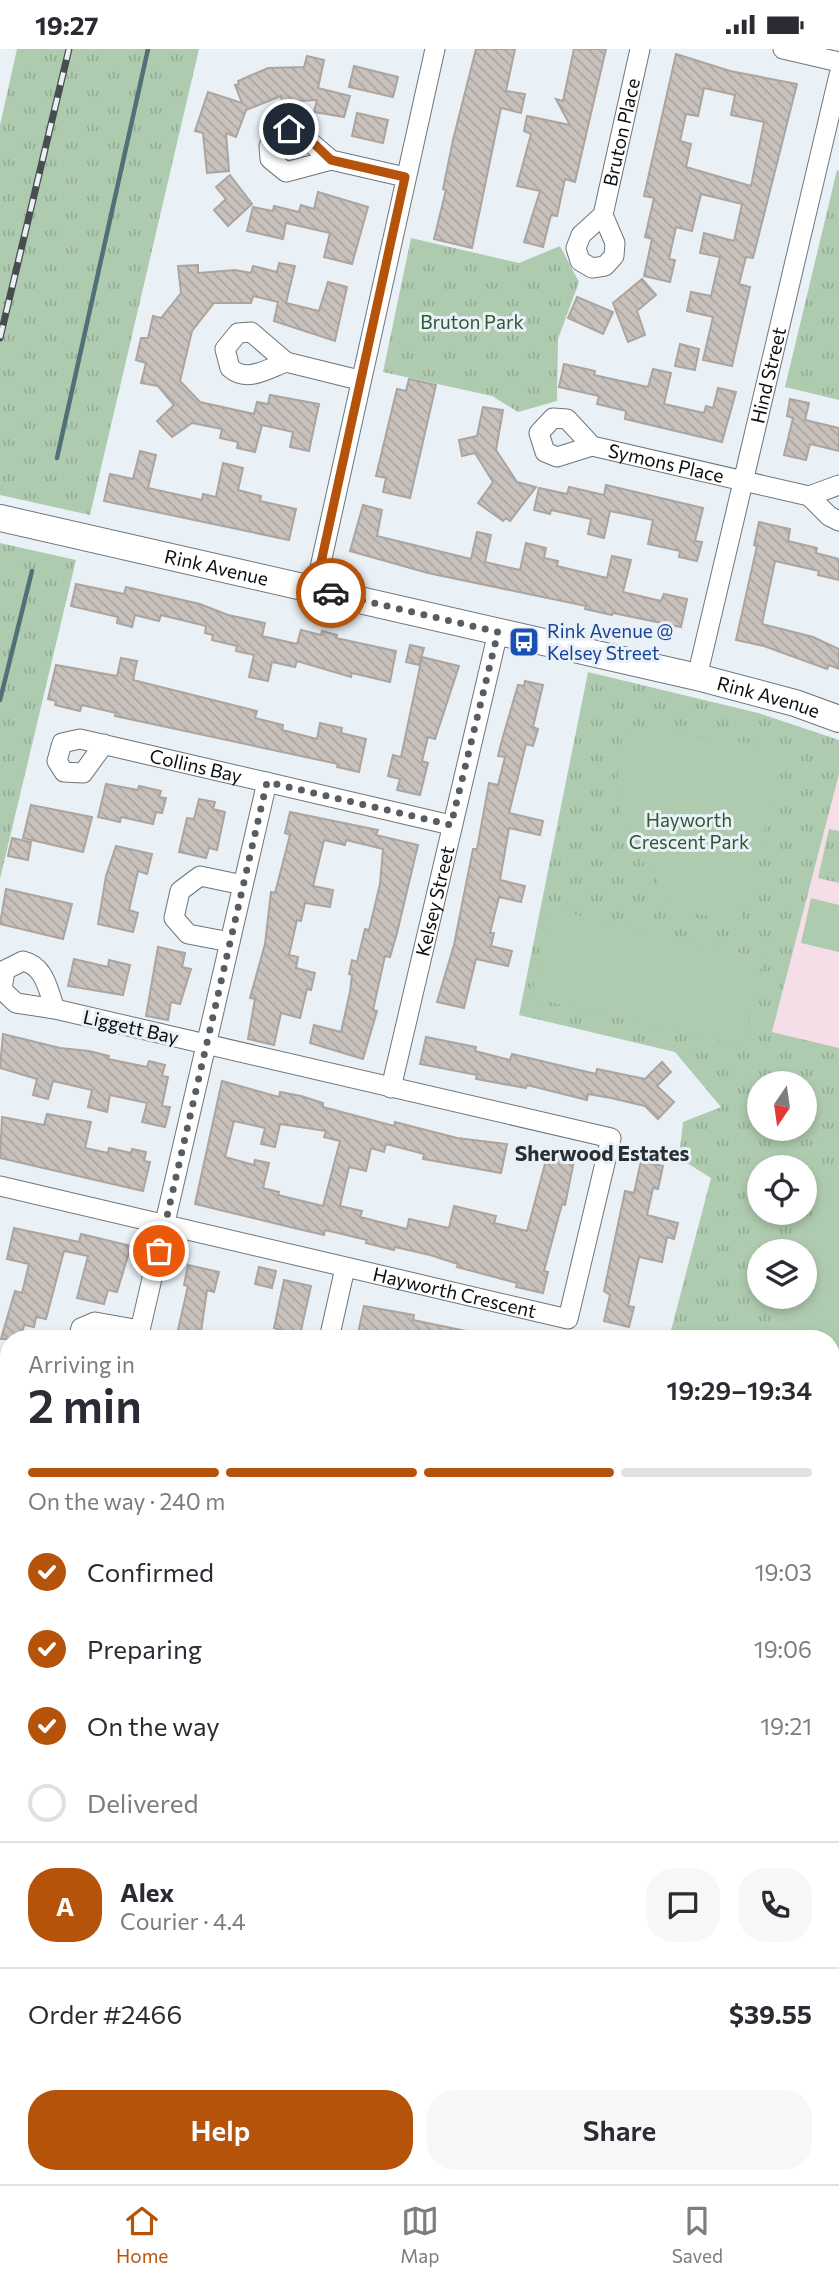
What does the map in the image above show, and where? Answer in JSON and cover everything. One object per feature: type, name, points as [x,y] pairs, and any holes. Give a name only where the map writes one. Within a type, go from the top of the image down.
[{"type":"street","points":[[315,590],[359,380],[435,49]]},
{"type":"street","name":"Bruton Place","points":[[603,215],[640,49]]},
{"type":"street","points":[[783,49],[839,62]]},
{"type":"street","name":"Hind Street","points":[[697,677],[839,75]]},
{"type":"street","points":[[331,160],[405,177]]},
{"type":"street","points":[[286,362],[359,380]]},
{"type":"street","name":"Symons Place","points":[[592,446],[809,496]]},
{"type":"street","points":[[839,485],[809,496],[829,516],[839,521]]},
{"type":"street","name":"Rink Avenue","points":[[0,518],[697,677],[795,703],[839,719]]},
{"type":"street","name":"Kelsey Street","points":[[391,1088],[498,632]]},
{"type":"street","name":"Collins Bay","points":[[104,744],[451,825]]},
{"type":"street","points":[[140,1330],[267,782]]},
{"type":"street","points":[[230,942],[188,934],[174,918],[180,891],[200,876],[243,885]]},
{"type":"street","name":"Liggett Bay","points":[[55,1009],[206,1044]]},
{"type":"street","name":"Hayworth Crescent","points":[[3,1192],[166,1225],[568,1319],[611,1138],[206,1044]]},
{"type":"street","points":[[331,1330],[345,1268]]},
{"type":"street","points":[[80,1330],[94,1322],[124,1330]]},
{"type":"shaded area","points":[[839,774],[839,1048],[772,1032]]},
{"type":"green space","points":[[17,49],[199,49],[90,515],[0,495],[0,125]]},
{"type":"green space","points":[[837,170],[839,171],[839,400],[785,387]]},
{"type":"green space","name":"Bruton Park","points":[[411,238],[519,263],[560,246],[579,282],[558,339],[557,401],[518,412],[492,396],[383,372]]},
{"type":"green space","points":[[0,543],[76,560],[0,879]]},
{"type":"green space","name":"Hayworth Crescent Park","points":[[588,672],[758,713],[839,740],[839,774],[772,1032],[839,1048],[839,1330],[671,1330],[711,1178],[679,1158],[683,1122],[721,1107],[675,1052],[519,1015]]},
{"type":"green space","points":[[624,728],[771,746],[781,766],[739,927],[676,906],[635,852],[619,807],[618,771]]},
{"type":"green space","points":[[829,829],[839,831],[839,883],[818,878]]},
{"type":"green space","points":[[811,898],[839,905],[839,952],[801,943]]},
{"type":"green space","points":[[551,909],[763,958],[743,1046],[531,998]]},
{"type":"green space","points":[[821,1173],[839,1176],[839,1330],[787,1330],[791,1309],[817,1309],[817,1239],[807,1239],[810,1225],[817,1225],[817,1191]]},
{"type":"building","points":[[476,49],[515,49],[506,91],[525,94],[521,113],[501,108],[472,248],[434,239],[446,190],[443,189],[453,140]]},
{"type":"building","points":[[574,49],[606,49],[575,182],[565,179],[557,216],[551,215],[543,247],[524,242],[540,191],[517,186],[531,134],[524,131],[527,116],[570,125],[556,99],[563,101]]},
{"type":"building","points":[[676,54],[730,71],[797,84],[753,258],[746,257],[739,284],[750,287],[732,366],[703,360],[713,317],[687,311],[691,292],[711,296],[720,257],[700,253],[704,233],[734,241],[742,204],[701,194],[692,231],[676,227],[669,259],[675,260],[670,282],[644,276],[652,239],[645,237],[654,198],[644,196]],"holes":[[[704,88],[735,95],[731,115],[764,122],[751,186],[686,167],[691,144],[680,141],[686,114],[698,116]]]},
{"type":"building","points":[[307,56],[324,60],[318,88],[350,96],[344,117],[314,112],[317,100],[282,102],[281,96],[246,110],[236,137],[226,133],[229,171],[207,173],[203,133],[195,131],[208,92],[242,103],[235,85],[239,84],[238,81],[268,68],[304,67]]},
{"type":"building","points":[[354,66],[398,77],[393,97],[349,87]]},
{"type":"building","points":[[357,113],[388,120],[383,143],[352,136]]},
{"type":"building","points":[[230,175],[252,204],[228,226],[214,210],[226,199],[216,187]]},
{"type":"building","points":[[318,192],[368,207],[352,264],[324,257],[330,233],[286,223],[283,239],[247,231],[253,207],[273,211],[274,206],[299,212],[301,205],[314,209]]},
{"type":"building","points":[[279,263],[295,266],[286,303],[319,311],[328,282],[347,287],[335,341],[274,321],[278,302],[253,296],[251,303],[214,303],[192,331],[180,381],[200,402],[254,414],[257,402],[268,404],[270,395],[319,404],[309,451],[290,447],[293,432],[262,425],[255,452],[237,448],[238,442],[220,438],[222,429],[192,423],[172,437],[157,421],[174,405],[158,386],[141,383],[146,363],[136,360],[141,338],[148,338],[153,316],[161,318],[181,293],[178,266],[198,265],[198,273],[235,270],[251,273],[253,266],[277,272]]},
{"type":"building","points":[[642,279],[656,295],[637,311],[645,335],[628,342],[613,303]]},
{"type":"building","points":[[577,297],[613,312],[603,334],[568,318]]},
{"type":"building","points":[[680,344],[699,349],[695,370],[675,366]]},
{"type":"building","points":[[564,364],[595,371],[594,375],[648,387],[653,369],[671,373],[664,404],[704,413],[706,406],[713,408],[718,388],[736,392],[722,442],[625,419],[626,411],[597,404],[599,396],[559,387]]},
{"type":"building","points":[[409,379],[436,385],[410,498],[383,492],[386,478],[376,476],[397,389],[406,391]]},
{"type":"building","points":[[790,399],[809,403],[805,420],[839,428],[839,451],[810,444],[806,460],[784,455],[793,418],[787,416]]},
{"type":"building","points":[[483,407],[503,410],[496,450],[517,482],[536,487],[510,521],[506,518],[503,521],[478,503],[493,482],[475,453],[462,456],[459,440],[477,436]]},
{"type":"building","points":[[140,451],[156,455],[148,488],[202,500],[203,494],[216,497],[223,463],[243,468],[238,490],[261,496],[260,501],[296,509],[289,540],[104,501],[110,474],[133,479]]},
{"type":"building","points":[[606,485],[703,508],[695,541],[702,542],[697,561],[679,557],[680,551],[648,544],[653,520],[610,511],[604,538],[588,534],[591,519],[551,510],[550,514],[534,510],[539,488],[567,494],[569,487],[604,495]]},
{"type":"building","points":[[363,505],[382,510],[377,536],[471,559],[477,532],[491,535],[485,562],[520,570],[526,543],[546,548],[544,558],[558,561],[557,566],[607,578],[612,556],[631,560],[623,592],[661,601],[664,594],[687,599],[681,627],[613,613],[612,615],[585,609],[586,606],[428,573],[350,551]]},
{"type":"building","points":[[759,522],[790,529],[788,541],[817,548],[816,553],[839,559],[839,580],[818,575],[819,571],[775,561],[762,624],[813,637],[839,649],[839,669],[829,665],[827,669],[764,646],[736,640],[757,546],[754,545]]},
{"type":"building","points":[[76,584],[124,594],[126,587],[200,604],[228,615],[265,623],[262,636],[297,644],[301,630],[321,635],[322,631],[337,635],[336,638],[396,651],[390,682],[352,673],[351,677],[297,661],[295,667],[272,662],[268,681],[249,677],[254,655],[236,651],[237,646],[212,640],[213,635],[205,633],[206,626],[161,615],[159,621],[135,615],[132,627],[117,623],[118,617],[71,606]]},
{"type":"building","points":[[410,645],[424,648],[419,665],[406,662]]},
{"type":"building","points":[[422,657],[459,666],[435,739],[428,737],[422,761],[428,763],[420,795],[397,790],[400,779],[388,776],[393,755],[401,757]]},
{"type":"building","points":[[121,658],[137,661],[133,680],[257,711],[255,718],[283,725],[282,730],[317,739],[320,723],[342,728],[341,733],[366,739],[359,772],[337,767],[338,764],[115,716],[116,713],[82,705],[80,711],[55,705],[56,701],[48,699],[56,665],[117,676]]},
{"type":"building","points":[[525,681],[543,685],[533,727],[538,729],[533,746],[526,744],[509,813],[543,821],[540,835],[509,828],[500,880],[525,886],[521,902],[499,897],[490,933],[494,933],[491,946],[512,951],[508,966],[476,959],[464,1008],[437,1002],[454,945],[473,849],[477,849],[489,783],[498,785],[505,757],[498,756],[502,740],[518,685],[524,686]]},
{"type":"building","points":[[106,784],[138,790],[139,786],[161,791],[159,797],[166,798],[162,813],[156,812],[153,824],[121,817],[120,822],[98,817]]},
{"type":"building","points":[[199,799],[215,802],[213,809],[225,812],[217,850],[209,848],[206,858],[179,852],[187,818],[194,819]]},
{"type":"building","points":[[31,805],[92,817],[83,852],[23,838]]},
{"type":"building","points":[[290,812],[378,830],[376,835],[418,845],[390,957],[385,956],[373,1010],[377,1011],[363,1059],[310,1043],[314,1025],[341,1032],[350,992],[352,975],[349,974],[352,960],[357,962],[365,929],[369,930],[380,884],[383,849],[346,840],[345,845],[324,840],[313,886],[333,890],[330,907],[305,903],[301,921],[297,920],[289,955],[298,957],[296,968],[315,973],[311,990],[307,989],[300,1018],[281,1013],[274,1045],[248,1039],[255,999],[250,998],[265,944],[271,892],[275,893],[290,835],[285,833]]},
{"type":"building","points":[[12,838],[31,842],[28,860],[8,856]]},
{"type":"building","points":[[116,846],[152,854],[147,874],[138,871],[129,910],[138,913],[133,932],[98,924],[106,876]]},
{"type":"building","points":[[6,889],[72,904],[63,939],[0,924]]},
{"type":"building","points":[[158,947],[185,953],[182,967],[191,969],[180,1004],[171,1002],[168,1020],[146,1016]]},
{"type":"building","points":[[74,959],[108,967],[109,960],[130,965],[123,995],[68,986]]},
{"type":"building","points":[[3,1034],[60,1048],[89,1051],[109,1056],[108,1059],[147,1067],[149,1061],[165,1065],[162,1076],[168,1077],[162,1106],[170,1107],[165,1127],[142,1122],[147,1103],[110,1095],[107,1112],[88,1107],[92,1090],[53,1081],[48,1099],[33,1095],[37,1079],[0,1068]]},
{"type":"building","points":[[426,1037],[476,1047],[475,1051],[510,1060],[512,1054],[596,1074],[597,1069],[645,1079],[662,1062],[671,1072],[657,1086],[674,1102],[658,1119],[645,1106],[611,1098],[588,1094],[587,1100],[527,1085],[526,1088],[476,1079],[477,1075],[420,1064]]},
{"type":"building","points":[[222,1081],[279,1097],[280,1092],[301,1096],[323,1103],[323,1107],[394,1126],[395,1122],[457,1138],[507,1144],[501,1173],[423,1159],[424,1154],[386,1144],[384,1152],[371,1148],[366,1171],[349,1167],[340,1206],[362,1211],[360,1217],[407,1229],[409,1219],[449,1228],[454,1206],[496,1216],[494,1223],[527,1231],[549,1149],[575,1156],[565,1205],[562,1204],[544,1271],[548,1272],[543,1293],[516,1287],[517,1283],[457,1267],[458,1264],[430,1255],[395,1247],[394,1250],[325,1230],[324,1235],[195,1204]],"holes":[[[234,1121],[265,1128],[261,1144],[275,1147],[280,1124],[326,1131],[324,1137],[340,1141],[323,1206],[278,1195],[279,1192],[263,1188],[269,1163],[255,1160],[254,1165],[225,1157]]]},
{"type":"building","points":[[47,1114],[91,1122],[85,1148],[108,1153],[109,1148],[131,1153],[132,1149],[146,1152],[144,1161],[150,1162],[143,1191],[0,1158],[2,1117],[44,1125]]},
{"type":"building","points":[[641,1161],[663,1166],[658,1189],[653,1188],[647,1215],[678,1223],[674,1239],[667,1237],[662,1262],[639,1257],[628,1306],[634,1307],[629,1327],[604,1321],[610,1295],[604,1291],[625,1191],[634,1193]]},
{"type":"building","points":[[14,1228],[79,1242],[81,1234],[131,1246],[117,1292],[108,1290],[104,1304],[77,1298],[88,1256],[64,1251],[46,1319],[36,1317],[34,1327],[24,1325],[23,1330],[4,1330],[15,1291],[22,1293],[29,1264],[7,1259]]},
{"type":"building","points":[[188,1265],[219,1272],[214,1292],[207,1290],[201,1330],[178,1330],[188,1286],[184,1285]]},
{"type":"building","points":[[259,1267],[276,1271],[272,1288],[255,1284]]},
{"type":"building","points":[[284,1280],[311,1286],[301,1330],[274,1328]]},
{"type":"building","points":[[364,1306],[414,1315],[413,1320],[461,1330],[359,1330]]},
{"type":"waterway","points":[[57,458],[148,49]]},
{"type":"waterway","points":[[0,700],[32,571]]},
{"type":"railway","points":[[0,338],[69,49]]},
{"type":"way so far","points":[[159,1251],[267,782],[451,825],[498,632],[331,593]]},
{"type":"place","name":"Rink Avenue @ Kelsey Street","points":[[524,642]]},
{"type":"district","name":"Sherwood Estates","points":[[602,1154]]},
{"type":"route","points":[[289,129],[302,132],[331,160],[405,177],[315,590],[331,593]]}]
